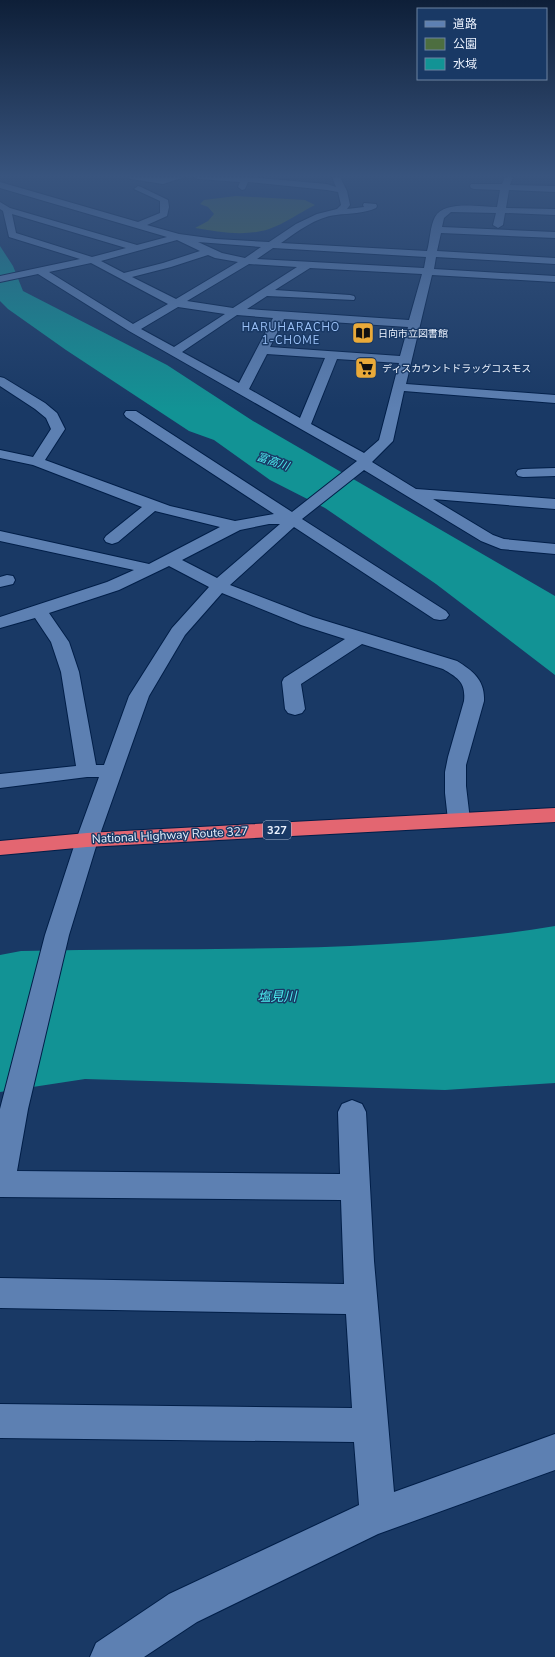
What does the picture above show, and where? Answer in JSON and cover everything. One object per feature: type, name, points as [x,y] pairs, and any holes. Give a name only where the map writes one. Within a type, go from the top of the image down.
[{"type":"highway","name":"National Highway Route 327","points":[[0,848],[87,840],[555,815]]},
{"type":"street","points":[[73,254],[92,260],[175,303],[236,312],[414,324]]},
{"type":"street","points":[[0,279],[113,254]]},
{"type":"street","points":[[123,276],[167,265],[200,254]]},
{"type":"street","points":[[213,254],[247,261],[307,265],[360,272],[428,272],[555,279]]},
{"type":"street","points":[[133,329],[257,254]]},
{"type":"street","points":[[354,1188],[0,1183],[14,1109],[56,935],[87,840],[139,696],[178,632],[219,586],[294,518],[363,464],[386,441],[428,272],[431,254]]},
{"type":"street","points":[[436,254],[555,261]]},
{"type":"street","points":[[174,352],[307,265]]},
{"type":"street","points":[[36,271],[133,329],[304,425],[363,464],[487,538],[501,544],[555,549]]},
{"type":"street","points":[[266,293],[351,294],[342,319]]},
{"type":"street","points":[[242,389],[280,315]]},
{"type":"street","points":[[263,350],[405,360]]},
{"type":"street","points":[[304,425],[332,355]]},
{"type":"street","points":[[0,381],[40,406],[52,416],[58,429],[37,462]]},
{"type":"street","points":[[400,387],[555,399]]},
{"type":"street","points":[[132,414],[251,494],[294,518],[440,615]]},
{"type":"street","points":[[0,454],[37,462],[165,510],[236,526]]},
{"type":"street","points":[[523,473],[555,472]]},
{"type":"street","points":[[412,492],[555,504]]},
{"type":"street","points":[[112,539],[154,505]]},
{"type":"street","points":[[0,623],[113,586],[150,570],[236,526],[269,519],[294,518]]},
{"type":"street","points":[[0,536],[150,570]]},
{"type":"street","points":[[170,560],[219,586],[307,621],[450,665],[461,672],[473,685],[475,697],[456,764],[455,786],[459,820]]},
{"type":"street","points":[[38,611],[60,642],[70,672],[87,771]]},
{"type":"street","points":[[295,709],[291,682],[360,637]]},
{"type":"street","points":[[0,781],[87,771],[111,771]]},
{"type":"street","points":[[352,1112],[354,1188],[370,1425],[377,1509],[382,1514]]},
{"type":"street","points":[[0,1293],[361,1299]]},
{"type":"street","points":[[0,1421],[370,1425]]},
{"type":"street","points":[[110,1657],[183,1608],[364,1521],[555,1452]]},
{"type":"water","name":"富高川","points":[[0,254],[5,254],[13,266],[23,291],[167,365],[253,421],[555,596],[555,675],[436,584],[325,508],[270,480],[214,440],[189,431],[66,350],[8,309],[0,301]]},
{"type":"water","name":"塩見川","points":[[555,926],[555,1083],[445,1090],[85,1079],[0,1092],[0,955],[21,951],[356,946],[422,942]]},
{"type":"place","name":"日向市立図書館","points":[[363,333]]},
{"type":"place","name":"ディスカウントドラッグコスモス","points":[[366,368]]},
{"type":"district","name":"HARUHARACHO 1-CHOME","points":[[291,333]]}]
